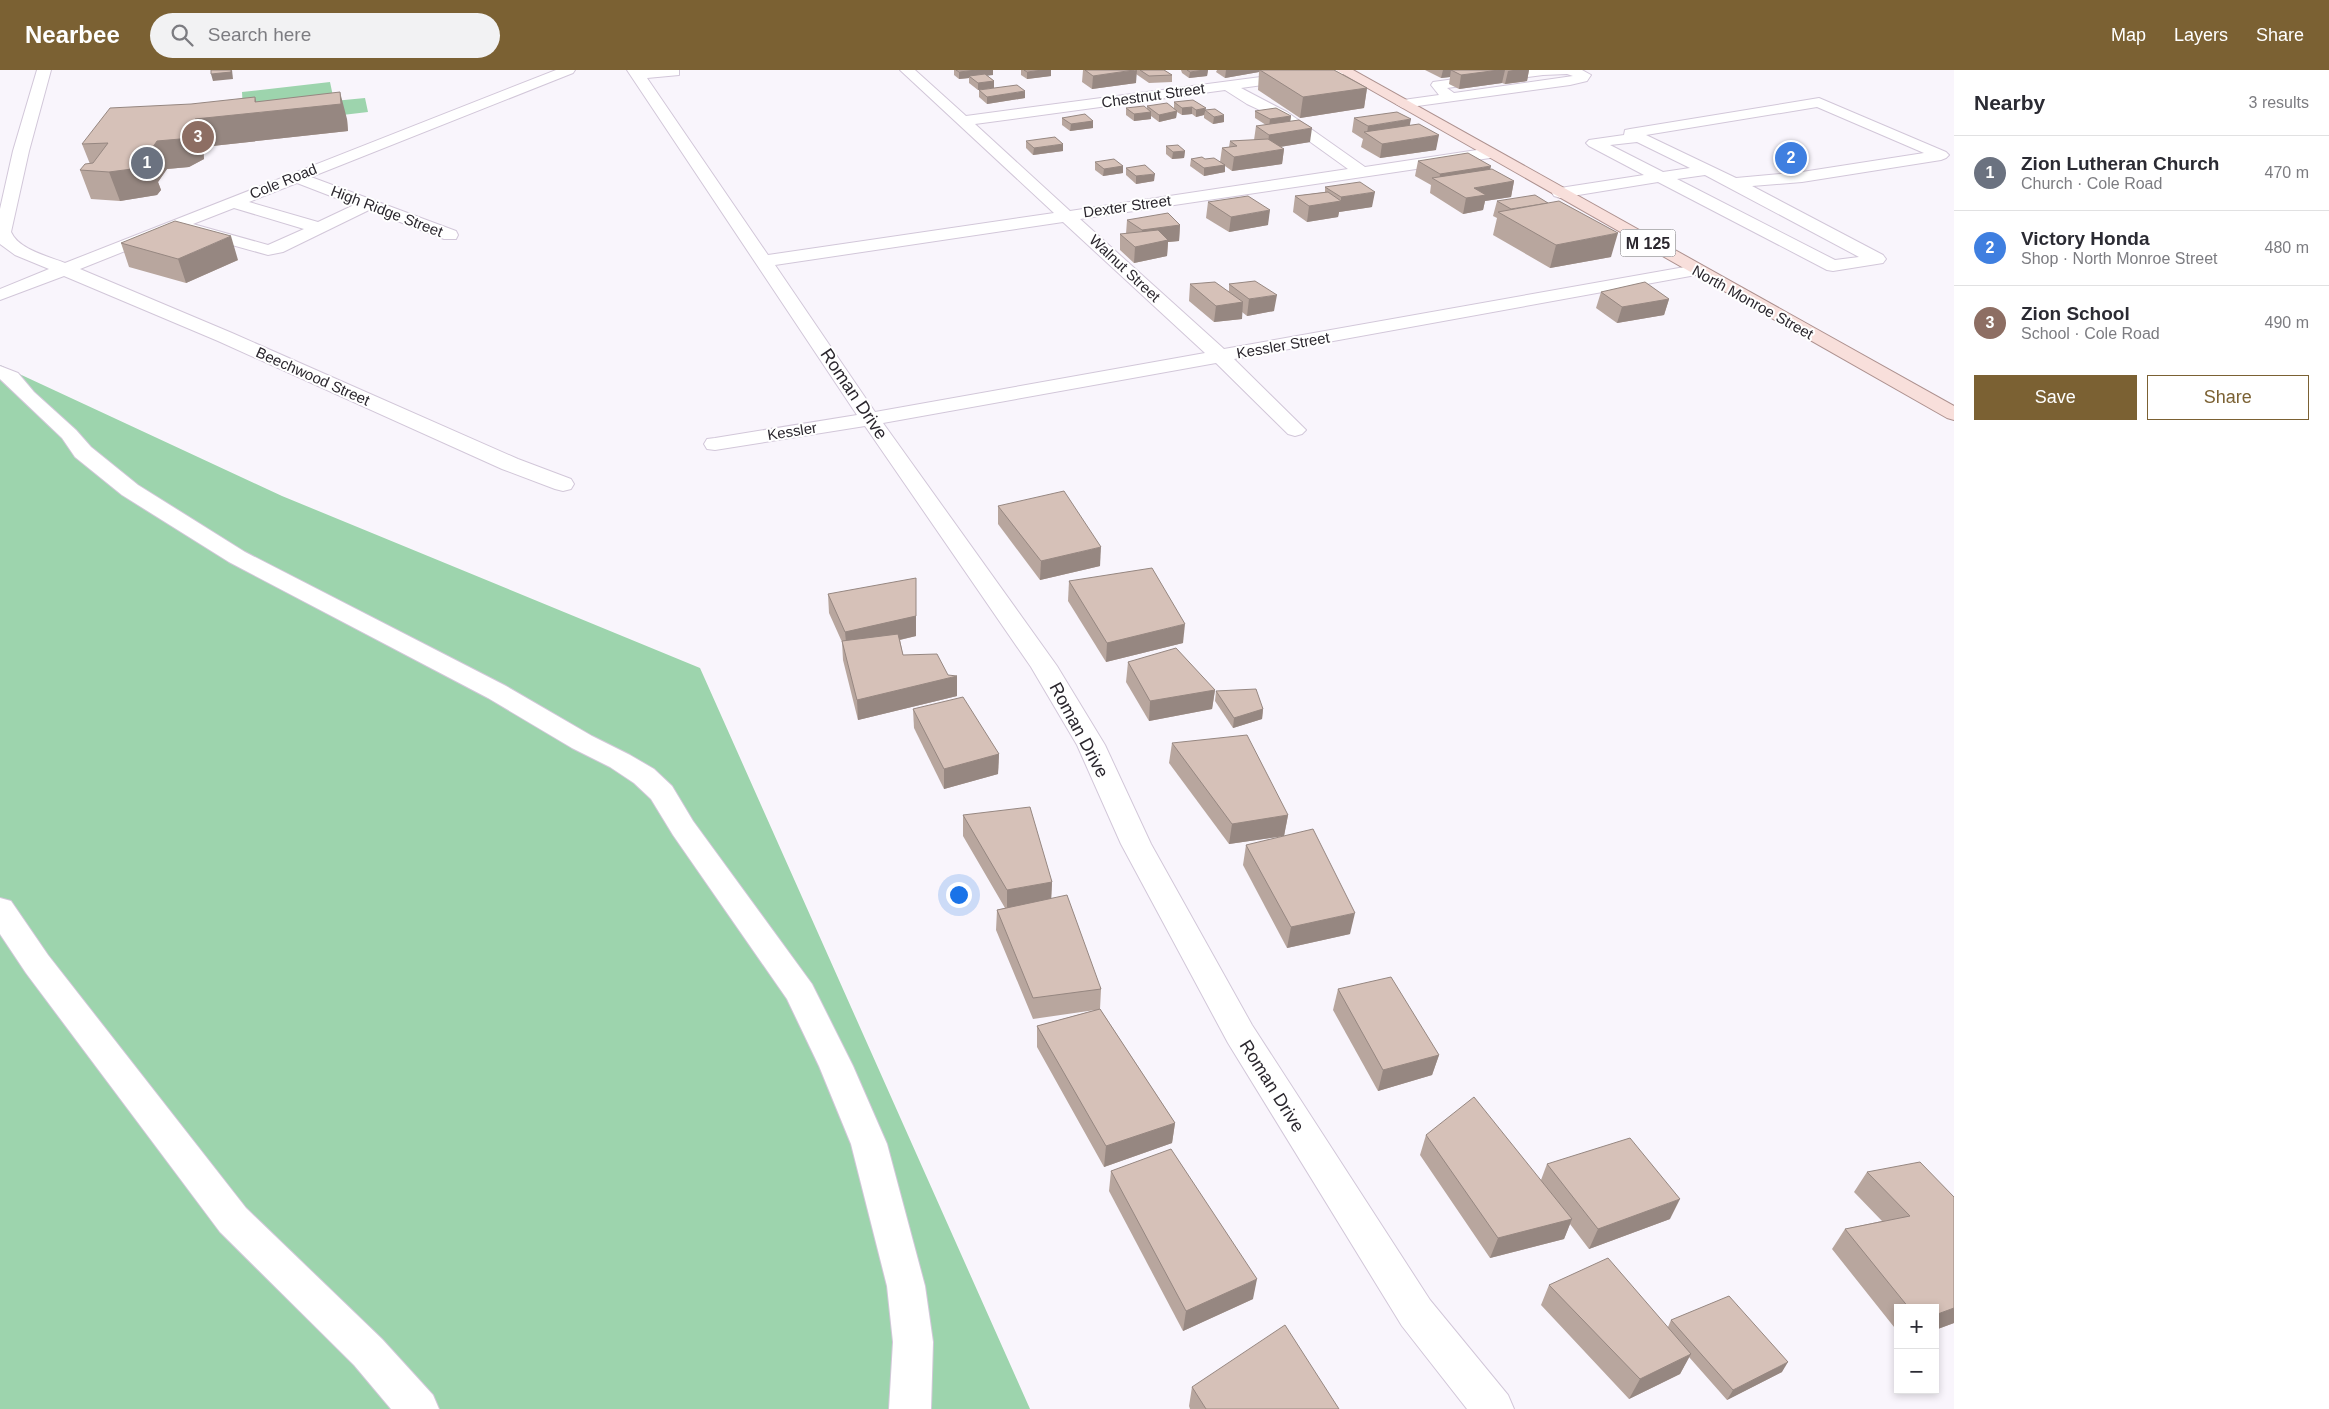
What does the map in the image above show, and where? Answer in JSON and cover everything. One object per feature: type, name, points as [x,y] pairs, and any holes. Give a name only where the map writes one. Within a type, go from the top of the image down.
[{"type":"main road","name":"North Monroe Street","points":[[1344,70],[1560,194],[1954,414]]},
{"type":"street","points":[[2,232],[14,151],[44,70]]},
{"type":"street","name":"Cole Road","points":[[0,295],[63,268],[568,70]]},
{"type":"street","points":[[637,73],[674,72],[672,70]]},
{"type":"street","name":"Walnut Street","points":[[907,70],[1220,356],[1295,430]]},
{"type":"street","name":"Chestnut Street","points":[[963,121],[1228,86],[1296,73],[1344,70]]},
{"type":"street","points":[[1403,104],[1570,81],[1584,76],[1568,70],[1543,71],[1438,85],[1440,89],[1451,97]]},
{"type":"street","name":"Roman Drive","points":[[637,73],[870,419],[1044,666],[1091,745],[1136,844],[1240,1034],[1416,1313],[1493,1409]]},
{"type":"street","points":[[1228,86],[1252,101],[1282,115],[1362,172]]},
{"type":"street","points":[[1640,137],[1594,143],[1833,266],[1877,258],[1734,183],[1630,132],[1819,102],[1941,155],[1802,177],[1734,183]]},
{"type":"street","name":"Dexter Street","points":[[765,261],[1490,153]]},
{"type":"street","points":[[1560,194],[1707,170]]},
{"type":"street","name":"High Ridge Street","points":[[295,177],[450,235]]},
{"type":"street","points":[[232,202],[319,228]]},
{"type":"street","points":[[178,224],[268,250],[277,248],[369,204]]},
{"type":"street","points":[[107,287],[116,277],[109,273],[109,269],[203,231]]},
{"type":"street","name":"Beechwood Street","points":[[2,232],[7,242],[21,251],[225,337],[510,464],[563,484]]},
{"type":"street","name":"Kessler Street","points":[[870,419],[1696,270]]},
{"type":"street","points":[[0,372],[12,377],[27,396],[69,434],[82,452],[130,490],[237,557],[497,692],[582,742],[620,761],[644,776],[662,793],[683,828],[800,993],[836,1066],[869,1144],[906,1286],[913,1342],[910,1409]]},
{"type":"street","name":"Kessler","points":[[715,444],[870,419]]},
{"type":"street","points":[[0,910],[37,964],[233,1220],[368,1352],[418,1409]]},
{"type":"green space","points":[[330,82],[334,101],[365,98],[368,112],[317,118],[243,111],[242,92]]},
{"type":"green space","points":[[0,365],[282,496],[700,668],[1030,1409],[0,1409]]},
{"type":"building","points":[[211,70],[231,70],[231,72],[211,74]]},
{"type":"building","points":[[956,70],[977,70],[959,72]]},
{"type":"building","points":[[1024,70],[1043,70],[1027,72]]},
{"type":"building","points":[[1085,70],[1134,70],[1093,76]]},
{"type":"building","points":[[1140,70],[1164,70],[1172,75],[1149,76]]},
{"type":"building","points":[[1187,70],[1204,70],[1190,72]]},
{"type":"building","points":[[1260,70],[1334,70],[1367,88],[1303,97]]},
{"type":"building","points":[[1451,70],[1499,70],[1461,75]]},
{"type":"building","points":[[985,74],[994,81],[978,83],[969,76]]},
{"type":"building","points":[[1017,85],[1025,91],[987,97],[979,90]]},
{"type":"building","points":[[340,92],[341,104],[195,119],[196,131],[180,139],[157,141],[144,160],[151,161],[147,167],[109,172],[80,170],[85,164],[93,163],[108,143],[82,144],[110,108],[191,104],[255,97],[255,102]]},
{"type":"building","points":[[1193,100],[1206,108],[1196,110],[1192,107],[1182,108],[1174,102]]},
{"type":"building","points":[[1167,103],[1177,111],[1159,115],[1147,106]]},
{"type":"building","points":[[1144,106],[1151,112],[1134,114],[1126,108]]},
{"type":"building","points":[[1276,108],[1291,116],[1270,119],[1255,111]]},
{"type":"building","points":[[1215,109],[1224,115],[1214,117],[1205,110]]},
{"type":"building","points":[[1397,112],[1411,119],[1368,126],[1354,118]]},
{"type":"building","points":[[1085,114],[1093,121],[1071,124],[1062,118]]},
{"type":"building","points":[[1299,120],[1312,128],[1269,135],[1256,126]]},
{"type":"building","points":[[1419,124],[1439,135],[1382,144],[1364,132]]},
{"type":"building","points":[[1055,137],[1063,144],[1034,148],[1026,141]]},
{"type":"building","points":[[1268,139],[1284,149],[1234,157],[1222,148],[1237,146],[1230,141]]},
{"type":"building","points":[[1178,145],[1185,151],[1173,152],[1166,146]]},
{"type":"building","points":[[1468,153],[1491,166],[1440,174],[1418,161]]},
{"type":"building","points":[[1202,157],[1205,159],[1214,158],[1225,165],[1204,168],[1191,159]]},
{"type":"building","points":[[1114,159],[1123,166],[1104,169],[1095,162]]},
{"type":"building","points":[[1145,165],[1155,174],[1136,176],[1126,168]]},
{"type":"building","points":[[1492,169],[1514,181],[1474,188],[1486,195],[1466,198],[1432,178]]},
{"type":"building","points":[[1360,182],[1375,192],[1341,197],[1325,187]]},
{"type":"building","points":[[1328,192],[1341,201],[1309,206],[1295,196]]},
{"type":"building","points":[[1535,195],[1548,203],[1511,209],[1497,201]]},
{"type":"building","points":[[1248,196],[1270,210],[1231,217],[1208,202]]},
{"type":"building","points":[[1559,201],[1618,233],[1556,245],[1498,212]]},
{"type":"building","points":[[1168,213],[1180,225],[1142,230],[1127,220]]},
{"type":"building","points":[[175,221],[231,236],[178,259],[121,243]]},
{"type":"building","points":[[1158,230],[1168,240],[1135,247],[1120,234]]},
{"type":"building","points":[[1255,281],[1277,295],[1249,299],[1229,284]]},
{"type":"building","points":[[1215,282],[1243,302],[1216,306],[1190,284]]},
{"type":"building","points":[[1645,282],[1669,299],[1622,307],[1601,292]]},
{"type":"building","points":[[1064,491],[1101,547],[1041,561],[998,506]]},
{"type":"building","points":[[1152,568],[1185,624],[1107,643],[1069,581]]},
{"type":"building","points":[[916,578],[916,616],[845,632],[828,594]]},
{"type":"building","points":[[898,634],[903,655],[937,654],[948,675],[957,676],[857,700],[842,641]]},
{"type":"building","points":[[1176,648],[1215,690],[1150,701],[1128,662]]},
{"type":"building","points":[[1256,689],[1263,709],[1234,718],[1216,691]]},
{"type":"building","points":[[963,697],[999,754],[944,769],[913,709]]},
{"type":"building","points":[[1247,735],[1288,815],[1232,824],[1172,743]]},
{"type":"building","points":[[1030,807],[1052,882],[1007,890],[963,815]]},
{"type":"building","points":[[1313,829],[1355,913],[1291,927],[1246,845]]},
{"type":"building","points":[[1067,895],[1101,989],[1033,998],[997,910]]},
{"type":"building","points":[[1391,977],[1439,1055],[1383,1070],[1338,989]]},
{"type":"building","points":[[1100,1009],[1175,1123],[1106,1146],[1037,1026]]},
{"type":"building","points":[[1474,1097],[1572,1219],[1498,1238],[1426,1135]]},
{"type":"building","points":[[1630,1138],[1680,1199],[1598,1229],[1547,1164]]},
{"type":"building","points":[[1171,1149],[1257,1279],[1186,1311],[1111,1171]]},
{"type":"building","points":[[1920,1162],[1954,1197],[1954,1308],[1939,1314],[1939,1304],[1906,1304],[1845,1229],[1910,1216],[1867,1172]]},
{"type":"building","points":[[1608,1258],[1691,1354],[1640,1379],[1549,1285]]},
{"type":"building","points":[[1729,1296],[1788,1362],[1733,1390],[1671,1320]]},
{"type":"building","points":[[1285,1325],[1339,1409],[1206,1409],[1192,1387]]},
{"type":"place","name":"Zion School","points":[[198,137]]},
{"type":"place","name":"Victory Honda","points":[[1791,158]]},
{"type":"place","name":"Zion Lutheran Church","points":[[147,163]]}]
